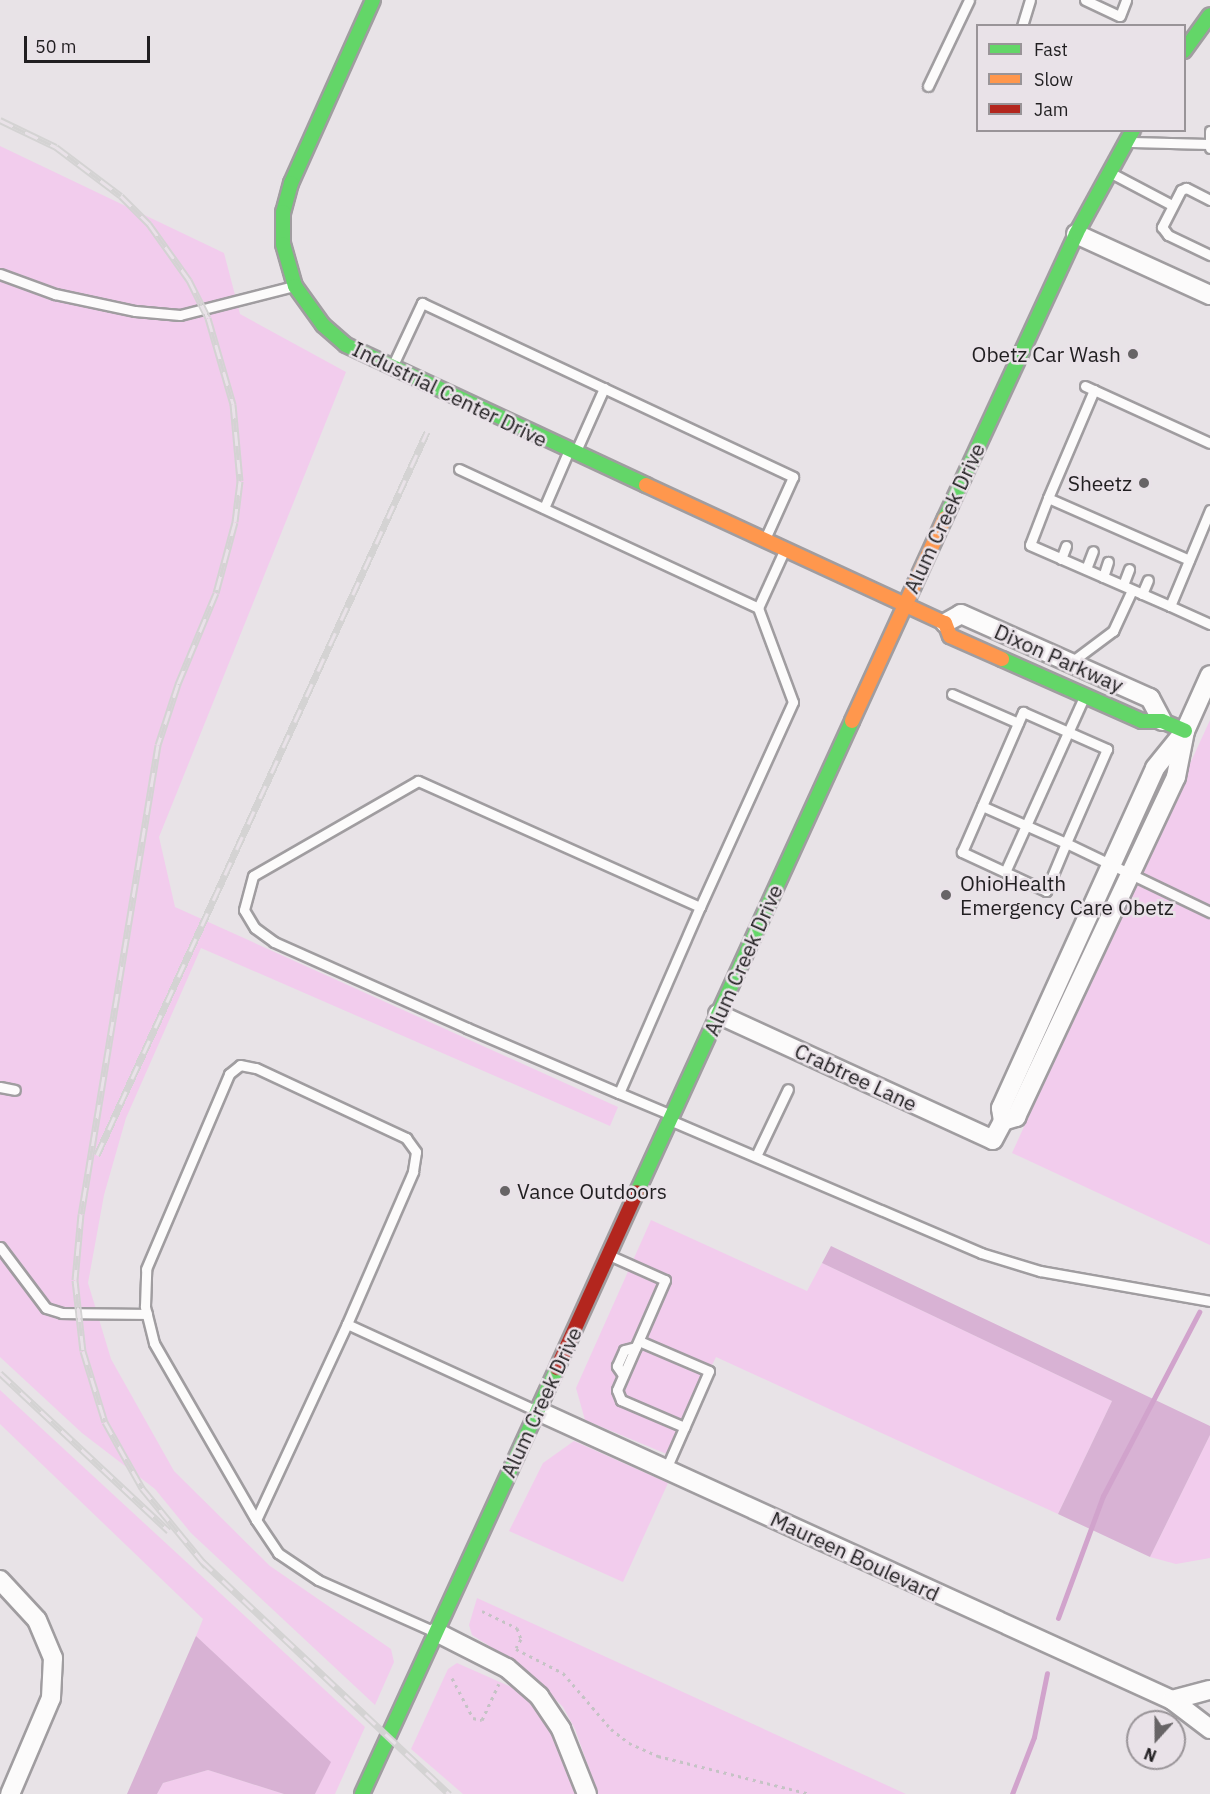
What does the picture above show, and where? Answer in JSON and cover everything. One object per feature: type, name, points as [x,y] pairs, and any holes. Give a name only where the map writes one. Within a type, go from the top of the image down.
[{"type":"main road","name":"Industrial Center Drive","points":[[373,0],[291,183],[282,212],[283,244],[295,286],[303,302],[346,345],[904,605]]},
{"type":"main road","points":[[1186,50],[1208,23]]},
{"type":"main road","name":"Alum Creek Drive","points":[[362,1794],[904,605],[1076,234],[1130,136]]},
{"type":"main road","name":"Dixon Parkway","points":[[904,605],[945,623],[950,636],[1084,697],[1142,721],[1162,721],[1185,731]]},
{"type":"street","points":[[1076,234],[1210,296]]},
{"type":"street","name":"Dixon Parkway","points":[[945,623],[962,614],[1150,698],[1162,721]]},
{"type":"street","points":[[1122,869],[1155,768],[1185,731],[1210,675]]},
{"type":"street","name":"Crabtree Lane","points":[[718,1014],[993,1140],[1003,1121],[1001,1108],[1122,869]]},
{"type":"street","name":"Maureen Boulevard","points":[[538,1411],[1172,1700],[1210,1729]]},
{"type":"street","points":[[0,1580],[37,1620],[53,1658],[51,1698],[10,1794]]},
{"type":"street","points":[[436,1632],[517,1674],[539,1696],[561,1730],[588,1794]]},
{"type":"street","points":[[1172,1700],[1210,1690]]},
{"type":"lane","points":[[928,86],[969,0]]},
{"type":"lane","points":[[1023,24],[1030,0]]},
{"type":"lane","points":[[1085,0],[1120,21],[1126,0]]},
{"type":"lane","points":[[1130,136],[1209,146],[1210,130]]},
{"type":"lane","points":[[1110,173],[1172,205]]},
{"type":"lane","points":[[1210,200],[1186,188],[1172,205],[1162,227],[1168,235],[1210,255]]},
{"type":"lane","points":[[0,274],[55,294],[135,311],[180,315],[295,286]]},
{"type":"lane","points":[[392,367],[422,303],[604,388],[793,477],[764,541]]},
{"type":"lane","points":[[544,508],[604,388]]},
{"type":"lane","points":[[1210,443],[1090,388],[1030,545],[1210,624]]},
{"type":"lane","points":[[459,469],[758,608],[793,702],[700,906],[619,1093]]},
{"type":"lane","points":[[1048,498],[1104,522],[1119,535],[1141,539],[1159,551],[1189,560]]},
{"type":"lane","points":[[1170,606],[1210,510]]},
{"type":"lane","points":[[1076,522],[1080,512]]},
{"type":"lane","points":[[1100,532],[1104,522]]},
{"type":"lane","points":[[1137,549],[1141,539]]},
{"type":"lane","points":[[1061,559],[1066,546]]},
{"type":"lane","points":[[758,608],[785,550]]},
{"type":"lane","points":[[1086,569],[1093,551]]},
{"type":"lane","points":[[1103,577],[1108,562]]},
{"type":"lane","points":[[1070,663],[1113,631],[1128,587],[1129,569]]},
{"type":"lane","points":[[1142,594],[1148,580]]},
{"type":"lane","points":[[952,694],[1018,723]]},
{"type":"lane","points":[[1005,872],[1084,697]]},
{"type":"lane","points":[[1023,712],[1069,732],[1107,749],[1046,891],[962,852],[1023,712]]},
{"type":"lane","points":[[700,906],[418,781],[253,876],[244,910],[255,928],[274,942],[619,1093],[756,1156],[981,1253],[1040,1271],[1210,1301]]},
{"type":"lane","points":[[982,806],[1122,869],[1210,912]]},
{"type":"lane","points":[[256,1520],[347,1324],[413,1172],[416,1152],[406,1138],[256,1068],[240,1065],[229,1074],[146,1269],[147,1314],[154,1343],[256,1520],[278,1553],[318,1580],[436,1632]]},
{"type":"lane","points":[[0,1087],[15,1090]]},
{"type":"lane","points":[[756,1156],[788,1089]]},
{"type":"lane","points":[[0,1247],[46,1308],[62,1313],[147,1314]]},
{"type":"lane","points":[[608,1255],[665,1280],[617,1390],[621,1400],[684,1427]]},
{"type":"lane","points":[[347,1324],[538,1411]]},
{"type":"lane","points":[[637,1344],[709,1371],[666,1469]]},
{"type":"path","points":[[516,1649],[563,1673],[611,1729],[629,1743],[658,1756],[810,1794]]},
{"type":"shaded area","points":[[0,146],[224,253],[240,314],[346,372],[159,837],[175,907],[618,1107],[610,1126],[201,948],[126,1118],[104,1195],[88,1283],[111,1359],[174,1471],[270,1566],[391,1649],[394,1662],[375,1705],[191,1533],[155,1489],[82,1433],[0,1357]]},
{"type":"shaded area","points":[[1210,720],[1210,1245],[1012,1153]]},
{"type":"shaded area","points":[[651,1220],[807,1291],[822,1263],[1112,1401],[1058,1514],[716,1357],[669,1455],[585,1420],[576,1388]]},
{"type":"shaded area","points":[[831,1246],[1210,1426],[1210,1435],[1150,1557],[1058,1514],[1112,1401],[822,1263]]},
{"type":"shaded area","points":[[0,1390],[365,1727],[335,1794],[315,1794],[330,1762],[196,1636],[203,1619],[0,1424]]},
{"type":"shaded area","points":[[1210,1435],[1210,1558],[1176,1564],[1150,1557]]},
{"type":"shaded area","points":[[574,1441],[668,1483],[623,1582],[509,1531],[543,1463]]},
{"type":"shaded area","points":[[477,1598],[906,1794],[598,1794],[575,1729],[563,1707],[524,1668],[472,1635],[469,1625]]},
{"type":"shaded area","points":[[196,1636],[331,1762],[315,1794],[284,1794],[208,1770],[163,1783],[157,1794],[127,1794]]},
{"type":"shaded area","points":[[457,1663],[511,1687],[530,1703],[555,1737],[577,1794],[463,1794],[411,1749],[448,1669]]},
{"type":"shaded area","points":[[208,1770],[284,1794],[157,1794],[163,1783]]},
{"type":"waterway","points":[[1058,1618],[1103,1496],[1199,1312]]},
{"type":"waterway","points":[[1012,1794],[1034,1737],[1047,1673]]},
{"type":"railway","points":[[0,120],[56,147],[121,196],[149,224],[189,280],[208,318],[233,404],[240,481],[235,522],[216,593],[178,684],[158,745],[81,1214],[75,1280],[83,1351],[105,1422],[142,1488],[206,1566]]},
{"type":"railway","points":[[97,1155],[427,432]]},
{"type":"railway","points":[[0,1373],[169,1531]]},
{"type":"railway","points":[[202,1561],[449,1794]]},
{"type":"traffic: fast","points":[[373,0],[291,183],[283,212],[283,244],[295,286],[323,325],[346,345],[646,485]]},
{"type":"traffic: fast","points":[[1186,48],[1210,15]]},
{"type":"traffic: fast","points":[[945,518],[1076,234],[1132,132]]},
{"type":"traffic: fast","points":[[1002,659],[1142,721],[1162,721],[1185,731]]},
{"type":"traffic: fast","points":[[637,1192],[852,721]]},
{"type":"traffic: fast","points":[[362,1794],[557,1368]]},
{"type":"traffic: slow","points":[[646,485],[945,623],[950,636],[1002,659]]},
{"type":"traffic: slow","points":[[852,721],[945,518]]},
{"type":"traffic: jam","points":[[557,1368],[637,1192]]},
{"type":"place","name":"Obetz Car Wash","points":[[1133,354]]},
{"type":"place","name":"Sheetz","points":[[1144,483]]},
{"type":"place","name":"OhioHealth Emergency Care Obetz","points":[[946,895]]},
{"type":"place","name":"Vance Outdoors","points":[[505,1191]]}]
